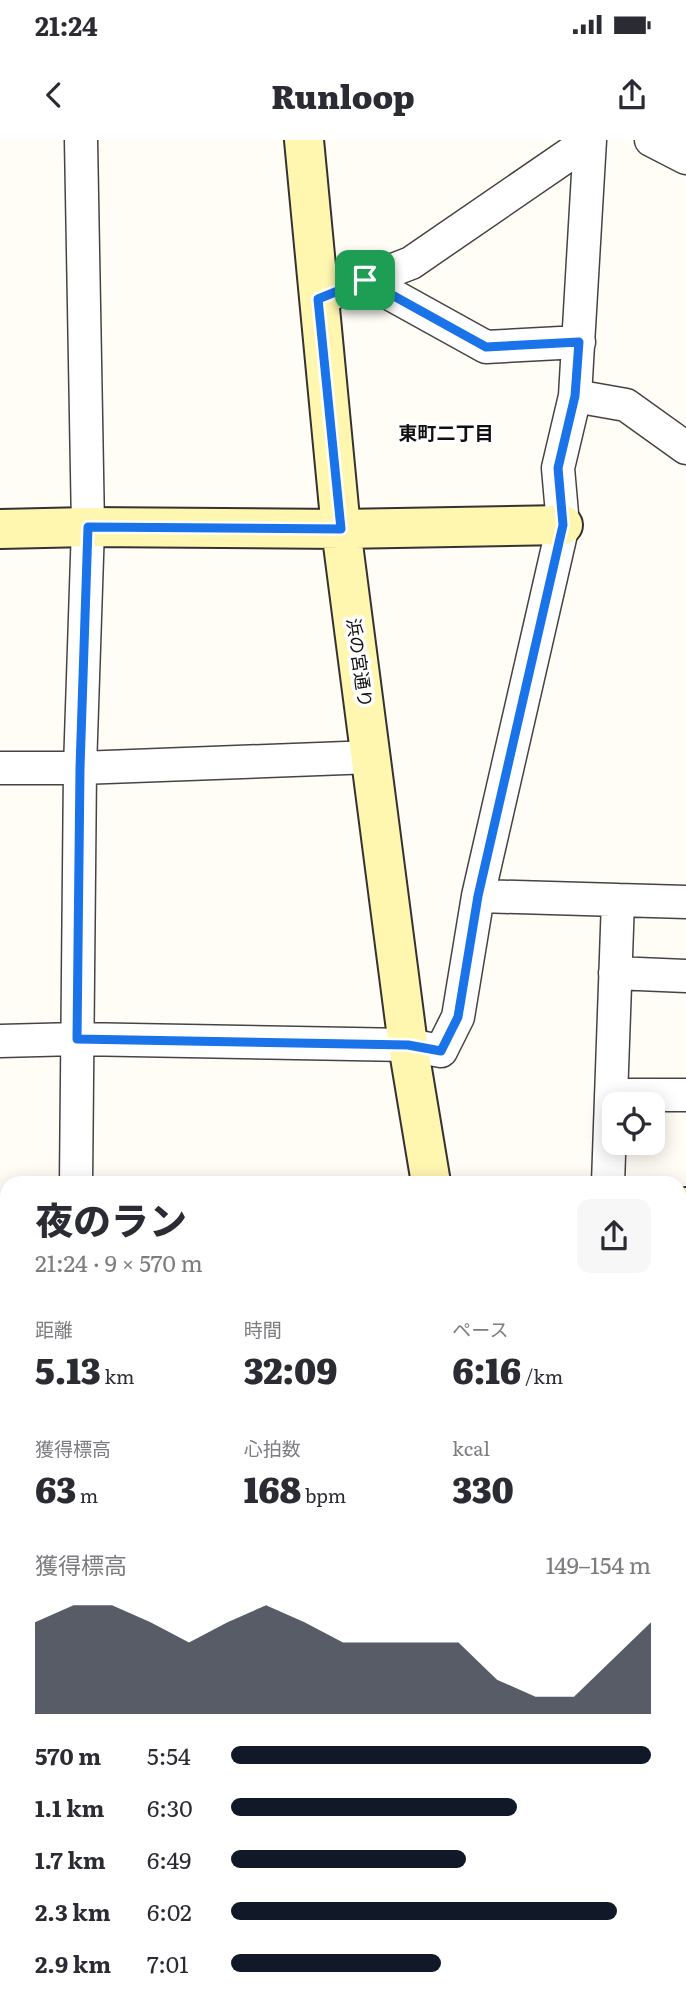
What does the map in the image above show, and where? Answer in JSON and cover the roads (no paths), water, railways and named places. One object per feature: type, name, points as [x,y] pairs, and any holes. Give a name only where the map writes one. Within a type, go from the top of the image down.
[{"type":"street","points":[[76,1176],[80,768],[88,527],[82,140]]},
{"type":"street","name":"浜の宮通り","points":[[304,140],[341,529],[408,1045],[430,1176]]},
{"type":"street","points":[[0,1041],[77,1039],[408,1045],[441,1051],[458,1017],[478,896],[563,525],[558,468],[575,396],[590,140],[411,263],[318,299]]},
{"type":"street","points":[[651,140],[686,158]]},
{"type":"street","points":[[365,280],[486,347],[579,342]]},
{"type":"street","points":[[575,396],[626,405],[686,448]]},
{"type":"street","points":[[0,529],[341,529],[563,525]]},
{"type":"street","points":[[0,768],[80,768],[372,757]]},
{"type":"street","points":[[478,896],[686,902]]},
{"type":"street","points":[[611,1092],[618,900]]},
{"type":"street","points":[[615,973],[686,976]]},
{"type":"street","points":[[665,1095],[686,1095]]},
{"type":"street","points":[[608,1176],[609,1155]]},
{"type":"district","name":"東町二丁目","points":[[446,433]]}]
